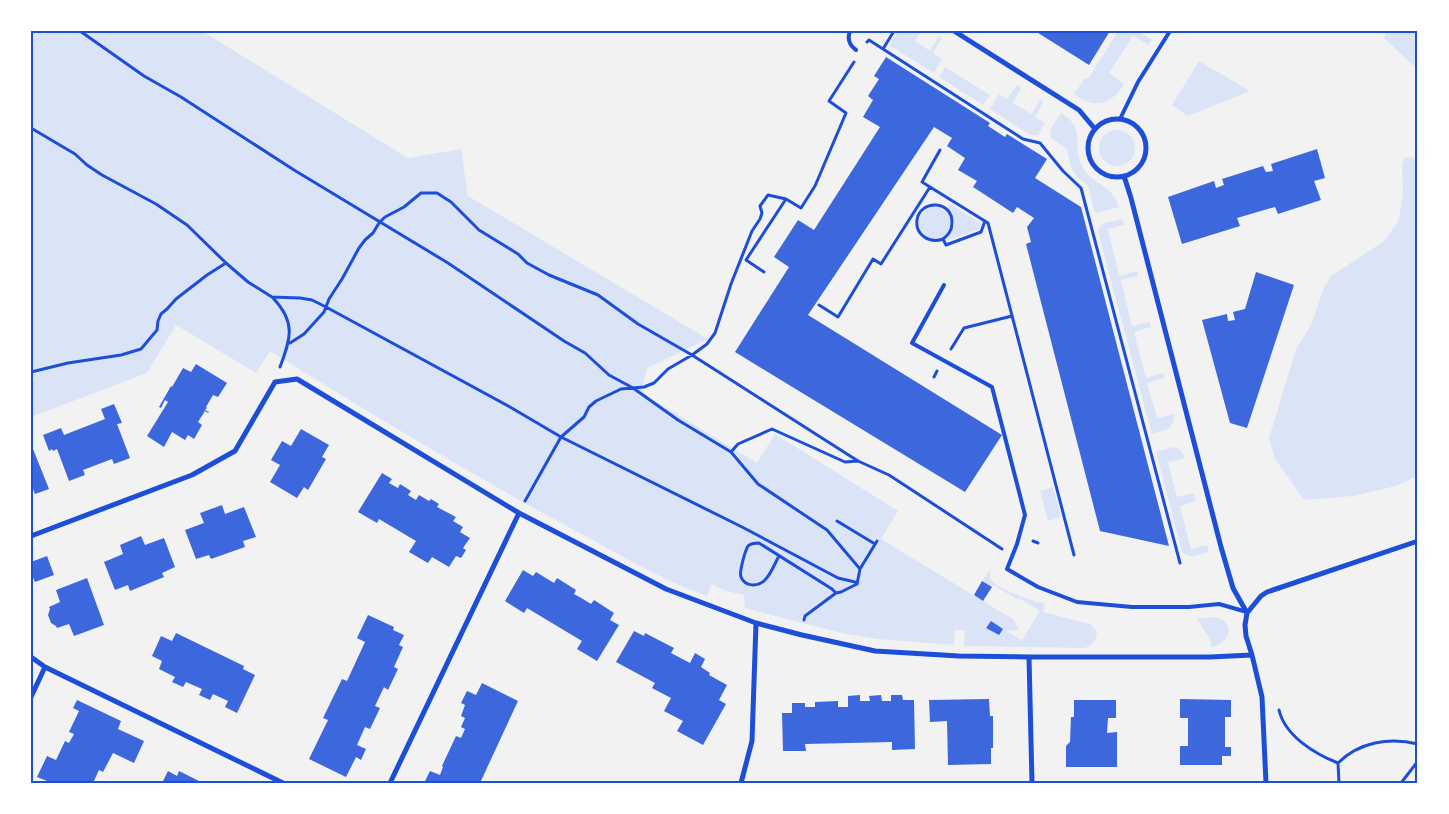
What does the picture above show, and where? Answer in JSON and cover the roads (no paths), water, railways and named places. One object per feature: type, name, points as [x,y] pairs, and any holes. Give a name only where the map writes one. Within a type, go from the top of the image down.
[{"type":"street","points":[[954,31],[1079,110],[1095,129]]},
{"type":"street","points":[[1120,119],[1138,127],[1146,144],[1145,154],[1142,163],[1136,170],[1124,176],[1108,175],[1100,171],[1093,164],[1088,146],[1090,137],[1095,129],[1103,122],[1120,119]]},
{"type":"street","points":[[1124,176],[1221,547],[1233,588],[1247,612]]},
{"type":"street","points":[[31,536],[192,475],[235,450],[275,382],[297,379],[519,513],[666,588],[756,622],[802,635],[875,651],[959,656],[1030,657],[1210,657],[1252,655]]},
{"type":"street","points":[[390,783],[519,513]]},
{"type":"street","points":[[1266,783],[1262,697],[1246,636],[1247,612],[1267,592],[1418,541]]},
{"type":"street","points":[[742,783],[752,741],[756,622]]},
{"type":"street","points":[[31,657],[44,667],[284,783]]},
{"type":"street","points":[[1030,657],[1032,783]]},
{"type":"street","points":[[31,697],[44,667]]},
{"type":"lane","points":[[850,31],[848,36],[850,46],[856,50]]},
{"type":"lane","points":[[1120,119],[1138,82],[1170,31]]},
{"type":"lane","points":[[944,285],[912,343],[992,387],[1025,515],[1017,544],[1007,569],[1038,587],[1077,602],[1132,606],[1219,604],[1247,612]]}]
